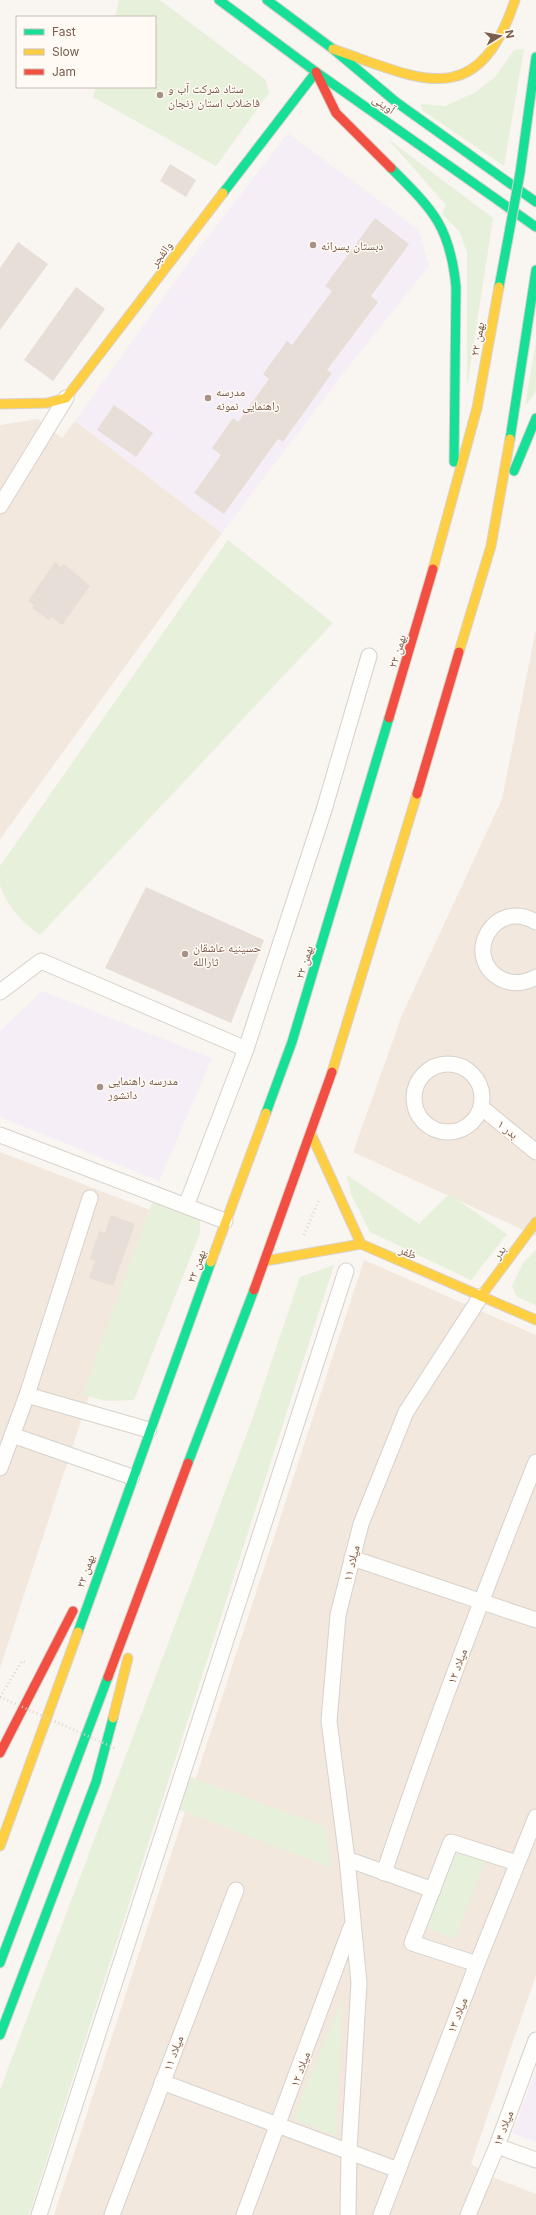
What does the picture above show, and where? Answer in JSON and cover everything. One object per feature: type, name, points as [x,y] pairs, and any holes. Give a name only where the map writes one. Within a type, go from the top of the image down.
[{"type":"main road","name":"آوینی","points":[[219,0],[316,72],[536,227]]},
{"type":"main road","name":"آوینی","points":[[267,0],[333,49],[396,102],[536,202]]},
{"type":"main road","points":[[333,49],[422,79],[449,80],[470,72],[492,50],[508,24],[516,0]]},
{"type":"main road","name":"۲۲ بهمن","points":[[0,1846],[38,1745],[149,1430],[292,1042],[417,625],[477,408],[520,173],[536,58]]},
{"type":"main road","name":"والفجر","points":[[66,398],[316,72]]},
{"type":"main road","points":[[316,72],[336,113],[427,204],[444,229],[453,258],[456,287],[454,492]]},
{"type":"main road","points":[[0,1963],[265,1261],[311,1134],[341,1045],[491,546],[500,504],[536,270]]},
{"type":"main road","points":[[0,404],[47,403],[66,398]]},
{"type":"main road","points":[[500,504],[536,418]]},
{"type":"main road","points":[[265,1261],[360,1244],[311,1134]]},
{"type":"main road","name":"بدر","points":[[481,1296],[536,1222]]},
{"type":"main road","name":"ظفر","points":[[360,1244],[536,1320]]},
{"type":"main road","points":[[1,1747],[108,1544]]},
{"type":"main road","points":[[134,1635],[156,1550]]},
{"type":"main road","points":[[0,2035],[96,1782],[130,1650]]},
{"type":"street","points":[[0,506],[66,398]]},
{"type":"street","points":[[186,1206],[246,1049],[324,810],[369,656]]},
{"type":"street","points":[[536,922],[526,917],[515,915],[504,918],[494,924],[487,933],[483,944],[484,956],[488,967],[496,976],[506,981],[517,983],[528,981],[536,977]]},
{"type":"street","points":[[0,992],[41,961],[246,1049]]},
{"type":"street","points":[[445,1064],[456,1065],[474,1076],[482,1096],[481,1106],[470,1124],[460,1130],[450,1132],[438,1131],[428,1126],[420,1117],[414,1106],[414,1094],[417,1083],[424,1073],[434,1067],[445,1064]]},
{"type":"street","name":"بدر ۱","points":[[481,1106],[536,1152]]},
{"type":"street","points":[[0,1135],[225,1221]]},
{"type":"street","points":[[0,1468],[27,1395],[90,1198]]},
{"type":"street","points":[[39,2215],[346,1271]]},
{"type":"street","name":"میلاد ۱۱","points":[[346,1859],[329,1721],[338,1615],[361,1524],[406,1412],[481,1296]]},
{"type":"street","points":[[27,1395],[149,1430]]},
{"type":"street","points":[[12,1435],[132,1477]]},
{"type":"street","name":"میلاد ۱۲","points":[[384,1872],[405,1809],[481,1601],[536,1462]]},
{"type":"street","points":[[352,1558],[536,1620]]},
{"type":"street","name":"میلاد ۱۳","points":[[381,2215],[477,1964],[536,1817]]},
{"type":"street","points":[[477,1964],[412,1943],[452,1842],[517,1863]]},
{"type":"street","points":[[346,1859],[433,1890]]},
{"type":"street","name":"میلاد ۱۲","points":[[346,1859],[359,1983],[349,2151],[348,2215]]},
{"type":"street","name":"میلاد ۱۱","points":[[112,2215],[236,1890]]},
{"type":"street","name":"میلاد ۱۲","points":[[244,2215],[279,2125],[353,1923]]},
{"type":"street","name":"میلاد ۱۴","points":[[468,2215],[497,2146],[536,2040]]},
{"type":"street","points":[[162,2082],[398,2170]]},
{"type":"street","points":[[497,2146],[536,2160]]},
{"type":"path","points":[[295,1256],[330,1175]]},
{"type":"path","points":[[22,1661],[0,1697],[117,1749]]},
{"type":"shaded area","points":[[288,133],[419,230],[429,266],[342,375],[222,533],[75,421],[191,259]]},
{"type":"shaded area","points":[[38,419],[62,438],[75,421],[222,533],[0,839],[0,425]]},
{"type":"shaded area","points":[[536,629],[536,1236],[353,1152],[402,1015],[502,799]]},
{"type":"shaded area","name":"مدرسه راهنمایی دانشور","points":[[42,991],[212,1058],[159,1181],[0,1117],[0,1031]]},
{"type":"shaded area","points":[[0,1152],[150,1210],[0,1668]]},
{"type":"shaded area","points":[[364,1260],[536,1335],[536,1975],[471,2164],[497,2179],[536,2194],[536,2215],[54,2215]]},
{"type":"shaded area","points":[[536,2071],[536,2142],[512,2133]]},
{"type":"green space","points":[[119,0],[160,0],[266,80],[269,93],[216,166],[93,97],[96,88],[156,88],[156,16],[115,16]]},
{"type":"green space","points":[[524,49],[504,166],[422,110],[421,104],[445,106],[476,92],[495,77],[514,50]]},
{"type":"green space","points":[[388,139],[493,218],[467,388],[467,252],[459,231],[442,214],[446,205]]},
{"type":"green space","points":[[536,341],[536,392],[525,406]]},
{"type":"green space","points":[[228,540],[333,623],[40,935],[27,925],[11,907],[0,885],[0,866]]},
{"type":"green space","points":[[347,1175],[419,1224],[449,1194],[507,1234],[471,1280],[370,1232],[351,1194]]},
{"type":"green space","points":[[152,1203],[168,1206],[200,1220],[200,1233],[134,1400],[107,1401],[82,1395]]},
{"type":"green space","points":[[536,1250],[536,1305],[517,1297],[512,1286],[523,1263]]},
{"type":"green space","points":[[334,1265],[29,2215],[0,2215],[0,2090],[252,1420],[300,1277]]},
{"type":"green space","points":[[188,1776],[326,1827],[331,1868],[178,1809]]},
{"type":"green space","points":[[454,1848],[486,1859],[455,1939],[425,1927]]},
{"type":"green space","points":[[342,1999],[336,2136],[293,2119]]},
{"type":"building","points":[[170,164],[196,180],[186,197],[160,181]]},
{"type":"building","points":[[375,218],[409,244],[371,296],[378,302],[327,370],[332,373],[283,442],[278,439],[224,514],[194,493],[221,455],[212,448],[233,418],[238,422],[269,379],[263,374],[287,341],[292,345],[332,291],[325,286]]},
{"type":"building","points":[[18,242],[48,264],[0,330],[0,268]]},
{"type":"building","points":[[76,287],[105,309],[53,381],[24,360]]},
{"type":"building","points":[[114,405],[153,433],[136,457],[97,430]]},
{"type":"building","points":[[55,562],[61,567],[64,564],[90,586],[62,625],[52,617],[49,620],[32,608],[34,605],[28,601]]},
{"type":"building","name":"حسینیه عاشقان ثارالله","points":[[146,887],[264,940],[231,1023],[105,968]]},
{"type":"building","points":[[111,1215],[135,1224],[113,1286],[89,1278],[95,1261],[90,1259],[99,1231],[105,1233]]},
{"type":"traffic: fast","points":[[219,0],[316,72],[536,227]]},
{"type":"traffic: fast","points":[[267,0],[333,49],[396,102],[536,202]]},
{"type":"traffic: fast","points":[[520,173],[536,57]]},
{"type":"traffic: fast","points":[[223,193],[316,72]]},
{"type":"traffic: fast","points":[[391,168],[418,196],[437,220],[444,234],[453,266],[456,287],[454,462]]},
{"type":"traffic: fast","points":[[510,228],[520,173]]},
{"type":"traffic: fast","points":[[499,287],[510,228]]},
{"type":"traffic: fast","points":[[510,439],[536,270]]},
{"type":"traffic: fast","points":[[514,471],[536,418]]},
{"type":"traffic: fast","points":[[266,1113],[292,1042],[389,718]]},
{"type":"traffic: fast","points":[[78,1632],[211,1262]]},
{"type":"traffic: fast","points":[[188,1463],[254,1290]]},
{"type":"traffic: fast","points":[[0,1963],[108,1677]]},
{"type":"traffic: fast","points":[[0,2035],[96,1782],[113,1718]]},
{"type":"traffic: slow","points":[[333,49],[393,70],[419,77],[442,78],[464,74],[483,60],[500,36],[515,0]]},
{"type":"traffic: slow","points":[[0,404],[47,403],[66,398],[223,193]]},
{"type":"traffic: slow","points":[[433,569],[477,408],[499,287]]},
{"type":"traffic: slow","points":[[459,652],[491,546],[510,439]]},
{"type":"traffic: slow","points":[[332,1072],[417,794]]},
{"type":"traffic: slow","points":[[211,1262],[266,1113]]},
{"type":"traffic: slow","points":[[311,1134],[361,1244]]},
{"type":"traffic: slow","points":[[481,1296],[536,1222]]},
{"type":"traffic: slow","points":[[265,1261],[361,1244],[536,1320]]},
{"type":"traffic: slow","points":[[0,1846],[78,1632]]},
{"type":"traffic: slow","points":[[113,1718],[128,1658]]},
{"type":"traffic: jam","points":[[316,72],[336,113],[391,168]]},
{"type":"traffic: jam","points":[[389,718],[433,569]]},
{"type":"traffic: jam","points":[[417,794],[459,652]]},
{"type":"traffic: jam","points":[[254,1290],[332,1072]]},
{"type":"traffic: jam","points":[[108,1677],[188,1463]]},
{"type":"traffic: jam","points":[[0,1753],[73,1611]]},
{"type":"place","name":"ستاد شرکت آب و فاضلاب استان زنجان","points":[[160,95]]},
{"type":"place","name":"دبستان پسرانه","points":[[313,245]]},
{"type":"place","name":"مدرسه راهنمایی نمونه","points":[[208,398]]},
{"type":"place","name":"حسینیه عاشقان ثارالله","points":[[185,954]]},
{"type":"place","name":"مدرسه راهنمایی دانشور","points":[[100,1087]]}]
